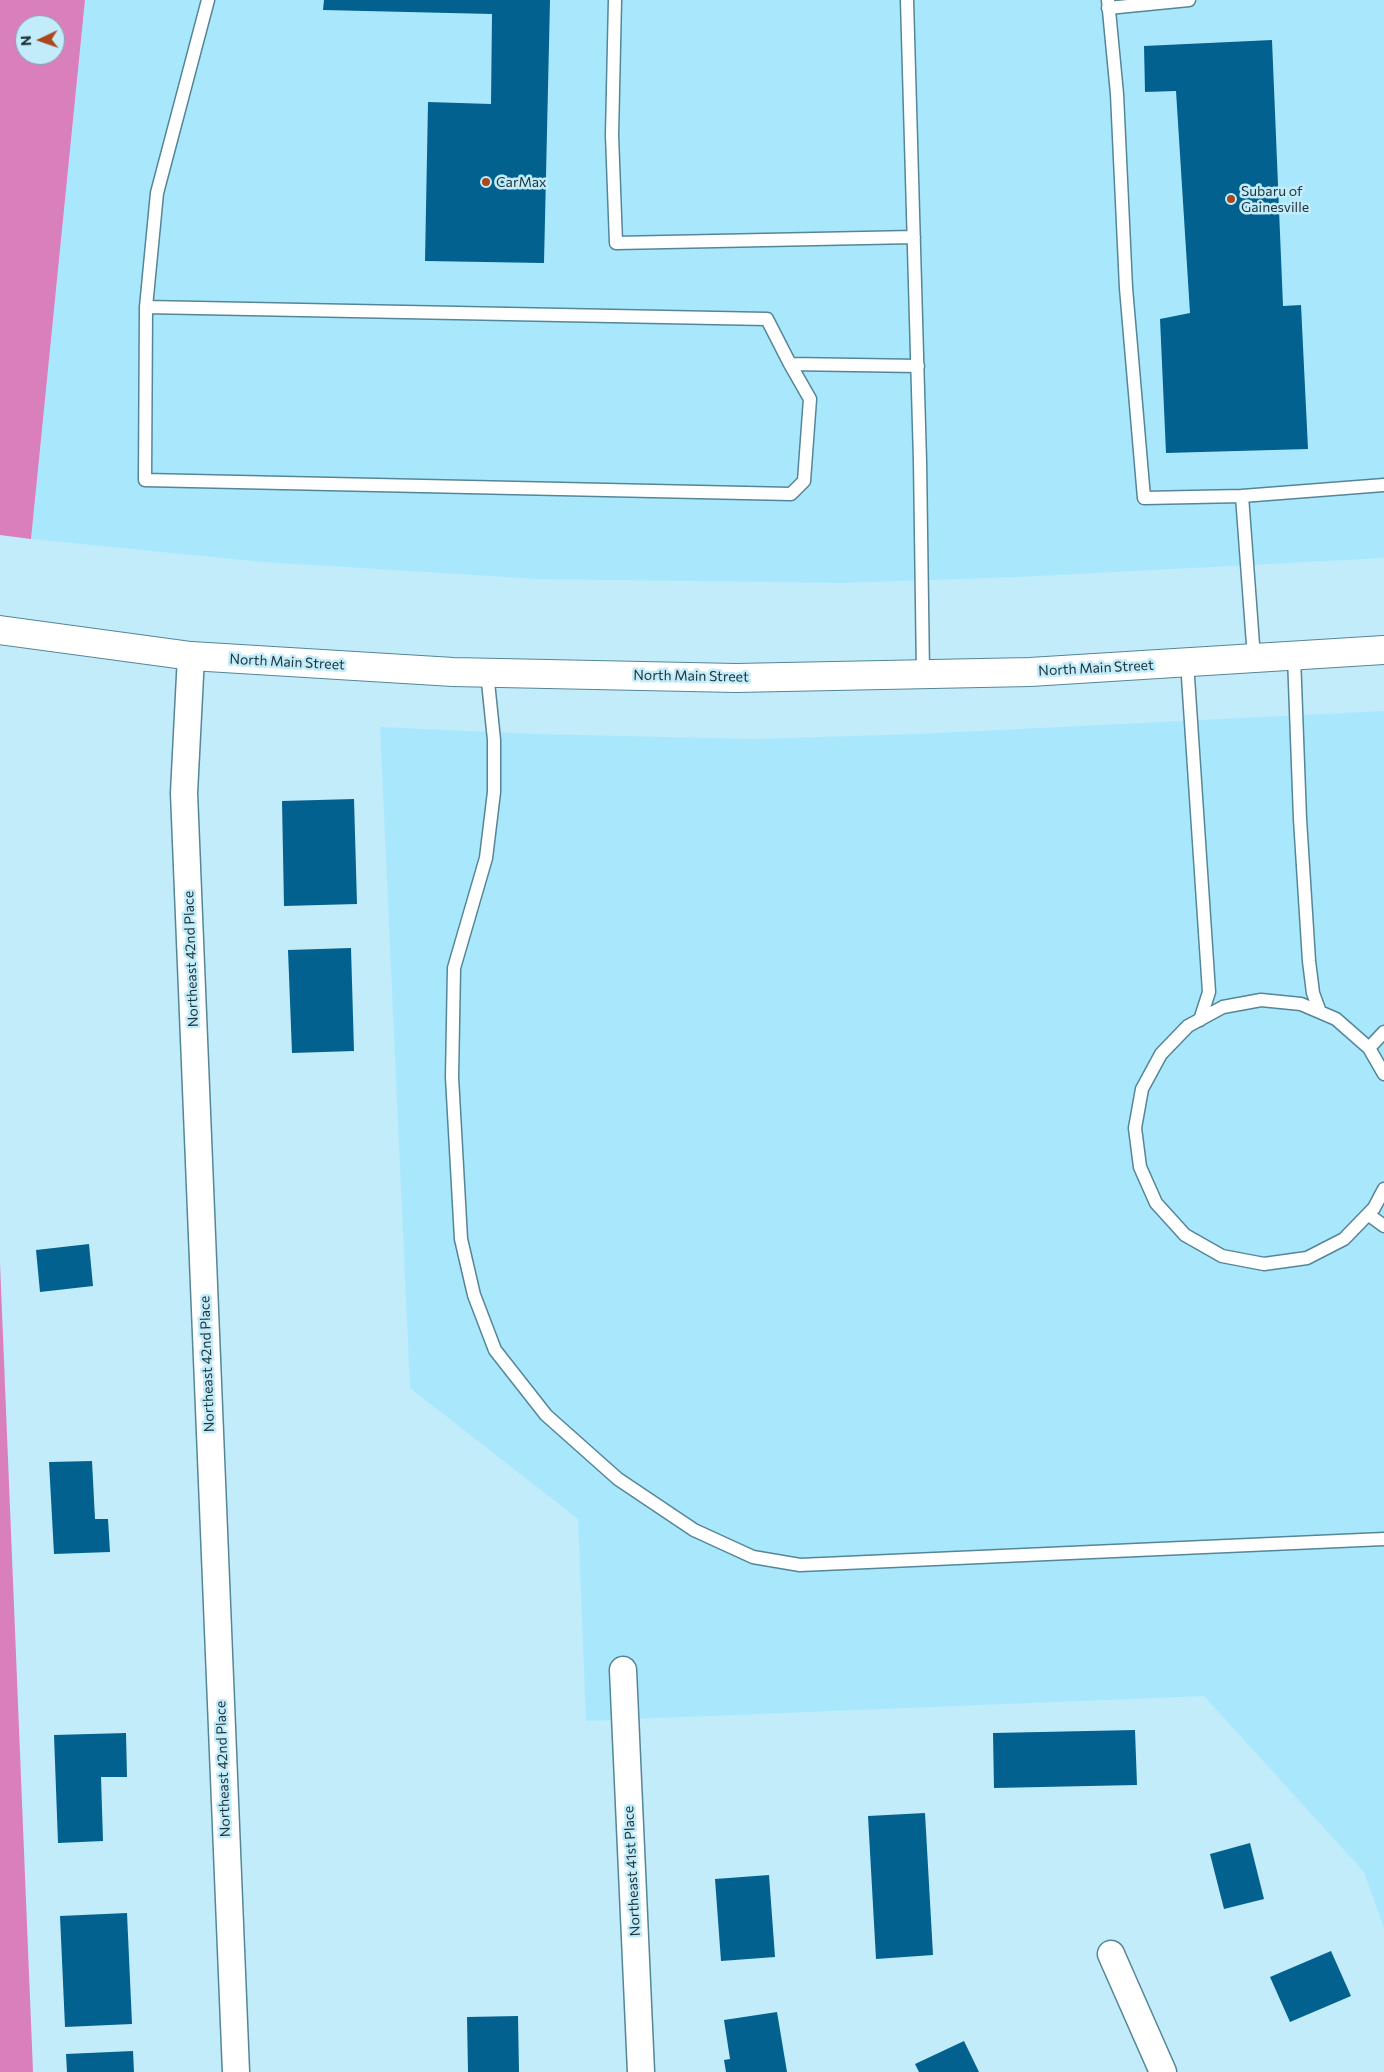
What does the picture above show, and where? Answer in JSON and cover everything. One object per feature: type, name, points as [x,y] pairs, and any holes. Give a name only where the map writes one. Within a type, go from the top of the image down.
[{"type":"street","name":"North Main Street","points":[[0,630],[191,656],[487,672],[736,678],[1030,672],[1384,650]]},
{"type":"street","name":"Northeast 42nd Place","points":[[191,656],[184,793],[236,2072]]},
{"type":"street","name":"Northeast 41st Place","points":[[622,1670],[640,2072]]},
{"type":"street","points":[[1111,1954],[1163,2072]]},
{"type":"lane","points":[[146,307],[767,319],[810,399],[804,481],[791,494],[145,480],[146,307],[157,192],[208,0]]},
{"type":"lane","points":[[615,0],[612,135],[616,243],[914,237]]},
{"type":"lane","points":[[906,0],[918,366],[923,674]]},
{"type":"lane","points":[[1189,0],[1108,4],[1117,94],[1126,288],[1144,498],[1242,496],[1384,485]]},
{"type":"lane","points":[[790,364],[918,366]]},
{"type":"lane","points":[[1242,496],[1254,658]]},
{"type":"lane","points":[[1294,656],[1300,819],[1309,961],[1313,993],[1320,1012]]},
{"type":"lane","points":[[1187,662],[1208,992],[1200,1020]]},
{"type":"lane","points":[[487,672],[494,740],[494,792],[486,858],[454,968],[452,1077],[461,1239],[474,1295],[495,1350],[546,1415],[618,1479],[694,1530],[753,1557],[800,1565],[1384,1539]]},
{"type":"lane","points":[[1384,1074],[1369,1048],[1336,1019],[1320,1012],[1300,1004],[1261,1000],[1223,1007],[1188,1026],[1161,1054],[1142,1089],[1136,1128],[1140,1167],[1156,1203],[1184,1235],[1222,1256],[1264,1264],[1306,1258],[1344,1239],[1369,1215],[1384,1189]]},
{"type":"lane","points":[[1369,1048],[1384,1032]]},
{"type":"lane","points":[[1369,1215],[1384,1226]]},
{"type":"shaded area","points":[[0,0],[85,0],[31,539],[0,535]]},
{"type":"shaded area","points":[[85,0],[1384,0],[1384,558],[1019,577],[842,583],[538,579],[263,562],[31,539]]},
{"type":"shaded area","points":[[1384,711],[1384,1928],[1364,1872],[1204,1696],[586,1721],[578,1519],[410,1388],[380,727],[535,734],[755,739],[918,734]]},
{"type":"shaded area","points":[[0,1263],[33,2072],[0,2072]]},
{"type":"building","name":"CarMax","points":[[324,0],[550,0],[544,263],[425,261],[428,102],[491,104],[492,14],[323,10]]},
{"type":"building","name":"Subaru of Gainesville","points":[[1272,40],[1283,306],[1301,305],[1308,449],[1166,453],[1160,319],[1190,313],[1176,91],[1145,92],[1144,46]]},
{"type":"building","points":[[354,799],[357,904],[284,906],[282,801]]},
{"type":"building","points":[[351,948],[354,1051],[292,1053],[288,950]]},
{"type":"building","points":[[89,1244],[93,1286],[40,1292],[36,1250]]},
{"type":"building","points":[[92,1461],[95,1519],[108,1519],[110,1552],[54,1554],[49,1462]]},
{"type":"building","points":[[1135,1730],[1137,1785],[994,1788],[993,1733]]},
{"type":"building","points":[[126,1733],[127,1777],[101,1777],[103,1841],[58,1843],[54,1735]]},
{"type":"building","points":[[925,1813],[933,1955],[876,1959],[868,1816]]},
{"type":"building","points":[[1250,1843],[1264,1899],[1224,1909],[1210,1854]]},
{"type":"building","points":[[769,1875],[775,1957],[721,1961],[715,1879]]},
{"type":"building","points":[[127,1913],[132,2024],[65,2027],[60,1916]]},
{"type":"building","points":[[1331,1951],[1351,1996],[1290,2022],[1270,1977]]},
{"type":"building","points":[[777,2012],[787,2072],[726,2072],[724,2060],[730,2059],[724,2020]]},
{"type":"building","points":[[518,2016],[519,2072],[468,2072],[467,2017]]},
{"type":"building","points":[[964,2041],[979,2072],[919,2072],[915,2064]]},
{"type":"building","points":[[133,2051],[134,2072],[67,2072],[66,2054]]},
{"type":"place","name":"CarMax","points":[[486,182]]},
{"type":"place","name":"Subaru of Gainesville","points":[[1231,199]]}]
